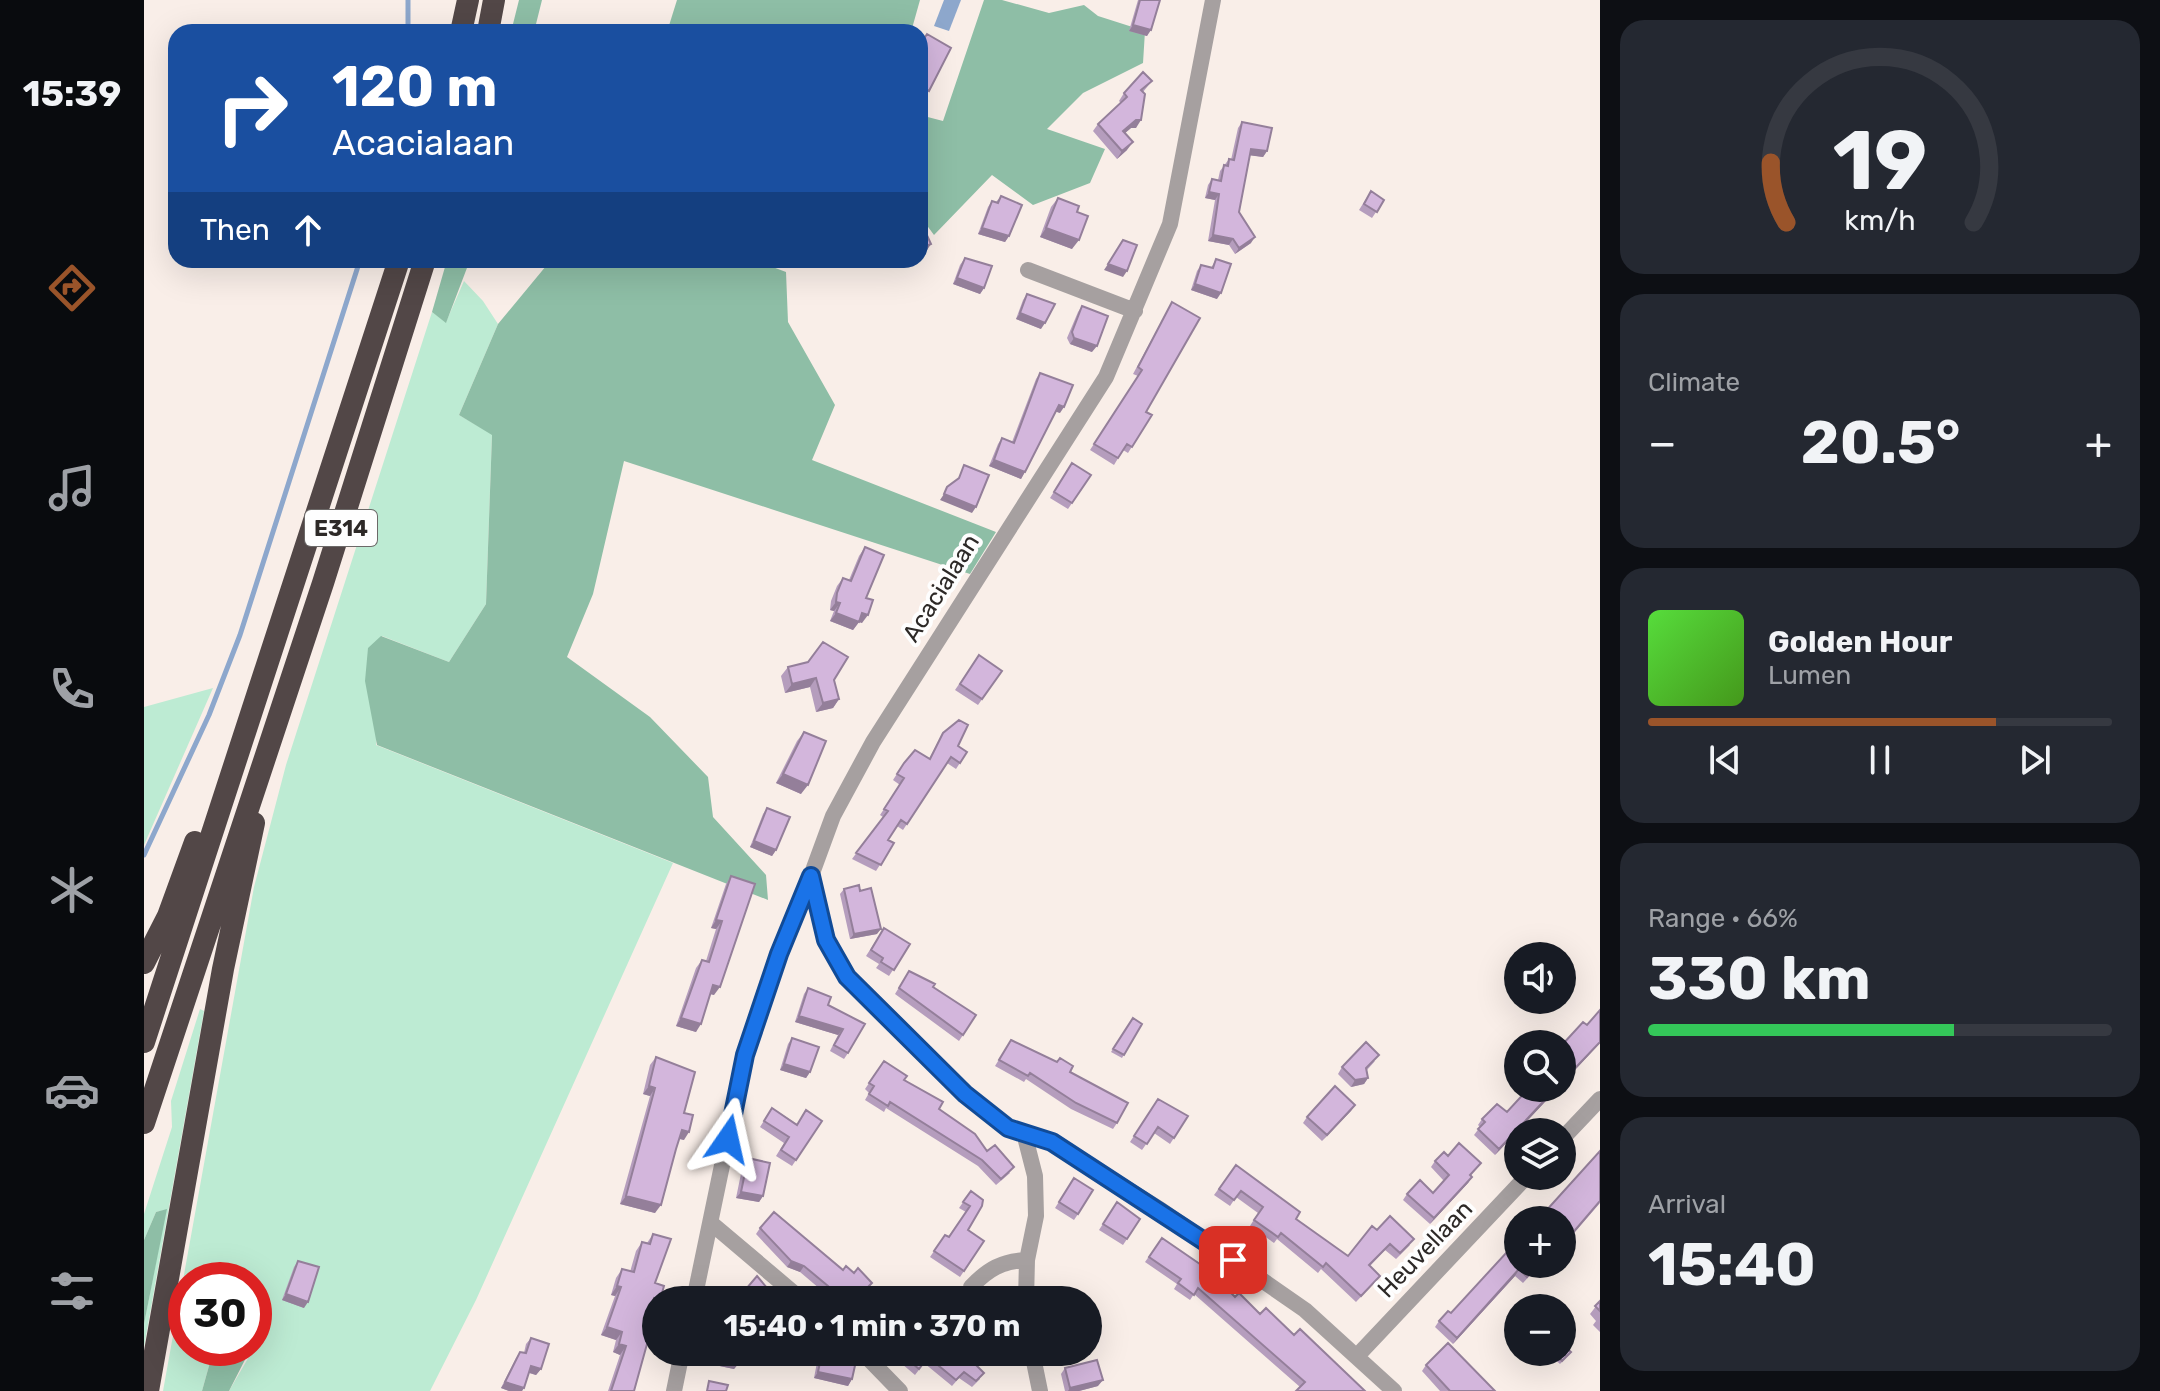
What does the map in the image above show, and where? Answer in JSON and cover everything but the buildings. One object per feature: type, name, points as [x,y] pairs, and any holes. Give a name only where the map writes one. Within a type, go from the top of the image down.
[{"type":"highway","points":[[463,24],[468,0]]},
{"type":"highway","points":[[490,24],[494,0]]},
{"type":"highway","name":"E314","points":[[144,1042],[396,268]]},
{"type":"highway","name":"E314","points":[[144,1123],[422,268]]},
{"type":"highway","points":[[144,963],[168,916],[214,789],[236,764]]},
{"type":"highway","points":[[148,1391],[223,969],[254,833],[253,794]]},
{"type":"street","name":"Acacialaan","points":[[697,1286],[745,1055],[779,954],[833,816],[873,742],[1106,377],[1170,224],[1213,0]]},
{"type":"street","points":[[1028,270],[1135,311]]},
{"type":"street","points":[[811,876],[826,940],[847,977],[965,1094],[1008,1128],[1052,1142],[1161,1210],[1305,1310],[1394,1391]]},
{"type":"street","points":[[1576,1124],[1600,1099]]},
{"type":"street","points":[[1026,1286],[1027,1260],[1036,1216],[1035,1176],[1028,1134]]},
{"type":"street","name":"Heuvellaan","points":[[1358,1355],[1514,1190]]},
{"type":"street","points":[[711,1223],[785,1286]]},
{"type":"street","points":[[972,1286],[987,1270],[1008,1261],[1027,1260]]},
{"type":"street","points":[[674,1391],[679,1366]]},
{"type":"street","points":[[876,1366],[900,1391]]},
{"type":"street","points":[[1035,1366],[1040,1391]]},
{"type":"green space","points":[[519,0],[542,0],[536,24],[513,24]]},
{"type":"green space","points":[[677,0],[920,0],[913,24],[670,24]]},
{"type":"green space","points":[[984,0],[1002,0],[1049,13],[1084,5],[1098,16],[1145,31],[1143,63],[1083,93],[1047,129],[1105,149],[1090,183],[1033,205],[992,175],[934,235],[928,227],[928,117],[943,121]]},
{"type":"green space","points":[[445,268],[467,268],[446,323],[432,312]]},
{"type":"green space","points":[[544,268],[775,268],[786,272],[788,322],[835,405],[812,460],[996,532],[970,574],[624,461],[593,594],[567,657],[650,717],[708,777],[713,817],[766,875],[768,900],[377,745],[365,681],[368,648],[381,636],[449,662],[486,604],[492,435],[459,415],[498,324]]},
{"type":"green space","points":[[464,281],[483,301],[498,324],[459,415],[492,434],[486,604],[449,662],[382,636],[376,745],[673,863],[476,1300],[430,1391],[229,1391],[244,1366],[272,1366],[272,1262],[186,1262],[254,887],[286,765],[432,312],[446,322]]},
{"type":"green space","points":[[213,688],[144,845],[144,707]]},
{"type":"green space","points":[[200,1009],[204,1011],[144,1347],[144,1324],[166,1210],[156,1212],[144,1240],[144,1214],[172,1127],[171,1101]]},
{"type":"green space","points":[[167,1209],[144,1324],[144,1240],[156,1212]]},
{"type":"green space","points":[[168,1363],[168,1366],[209,1366],[202,1391],[163,1391]]},
{"type":"green space","points":[[209,1366],[242,1366],[229,1391],[202,1391]]},
{"type":"water","points":[[944,0],[961,0],[949,31],[934,26]]},
{"type":"waterway","points":[[408,0],[408,24]]},
{"type":"waterway","points":[[144,855],[209,715],[240,635],[357,268]]},
{"type":"route","points":[[728,1139],[745,1055],[779,954],[811,876],[826,940],[847,977],[965,1094],[1008,1128],[1052,1142],[1161,1210],[1233,1260]]}]
